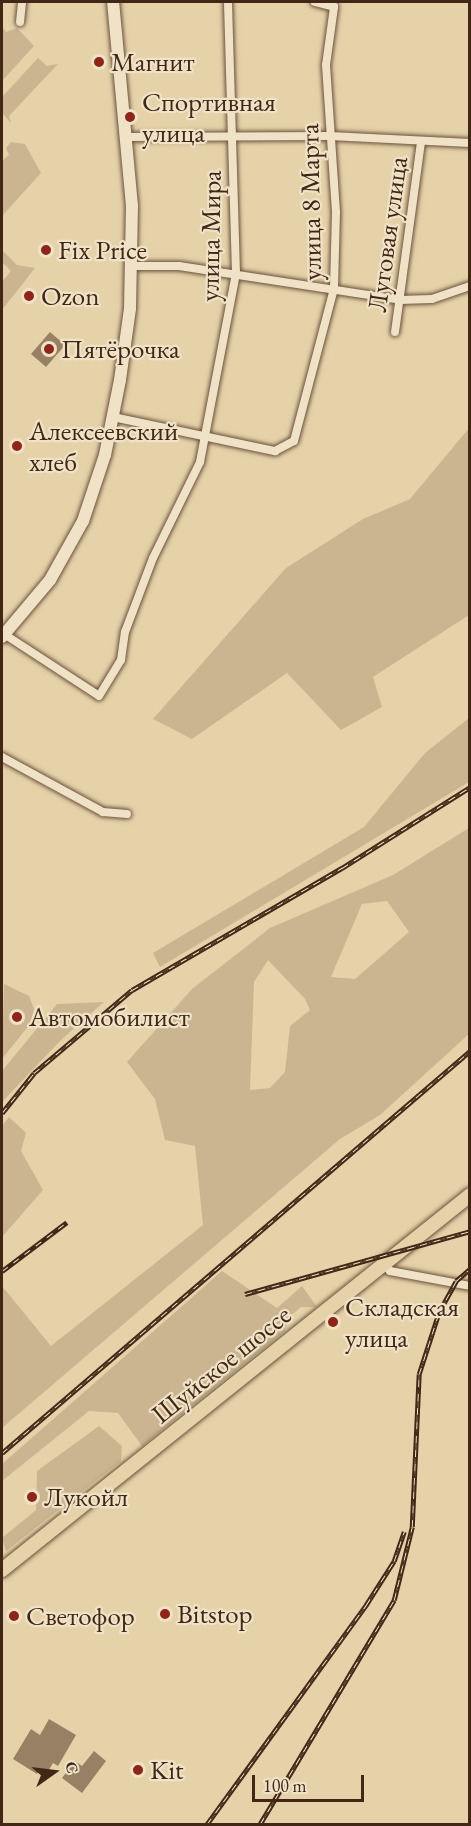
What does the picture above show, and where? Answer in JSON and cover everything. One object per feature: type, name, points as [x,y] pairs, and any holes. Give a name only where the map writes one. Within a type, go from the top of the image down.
[{"type":"main road","points":[[3,635],[50,580],[83,521],[113,417],[126,347],[132,266],[126,137],[113,2]]},
{"type":"main road","name":"Шуйское шоссе","points":[[2,1570],[470,1195]]},
{"type":"street","points":[[20,22],[22,2]]},
{"type":"street","name":"улица Мира","points":[[3,635],[99,696],[121,660],[125,632],[153,558],[188,490],[205,437],[224,357],[236,273],[228,2]]},
{"type":"street","name":"улица 8 Марта","points":[[205,437],[275,451],[284,450],[298,432],[334,288],[326,65],[334,7],[315,2]]},
{"type":"street","points":[[126,137],[330,136],[470,143]]},
{"type":"street","name":"Луговая улица","points":[[395,332],[421,142]]},
{"type":"street","points":[[132,266],[236,273],[400,300],[432,299],[470,286]]},
{"type":"street","points":[[113,417],[205,437]]},
{"type":"street","points":[[2,757],[104,812],[126,813]]},
{"type":"street","points":[[384,1264],[390,1271],[470,1286]]},
{"type":"shaded area","points":[[2,26],[6,32],[17,28],[34,46],[2,81]]},
{"type":"shaded area","points":[[38,58],[47,66],[58,64],[9,116],[11,123],[2,113],[2,97]]},
{"type":"shaded area","points":[[11,142],[25,144],[41,173],[2,216],[2,161],[9,155],[6,148]]},
{"type":"shaded area","points":[[2,250],[17,265],[35,268],[2,310],[2,282],[11,271],[2,262]]},
{"type":"shaded area","points":[[469,428],[469,615],[373,677],[382,707],[341,730],[287,673],[192,739],[153,719],[286,568],[363,519],[410,499]]},
{"type":"shaded area","points":[[469,718],[469,782],[160,967],[153,953],[364,827],[425,753]]},
{"type":"shaded area","points":[[469,828],[469,1034],[380,1115],[340,1139],[2,1428],[2,1286],[51,1346],[203,1225],[195,1146],[165,1140],[155,1099],[127,1062],[192,989],[270,928],[393,875]],"holes":[[[387,901],[409,932],[355,979],[331,977],[362,904]],[[268,960],[305,999],[310,1010],[290,1026],[285,1072],[270,1088],[250,1090],[254,982]]]},
{"type":"shaded area","name":"Автомобилист","points":[[4,984],[29,996],[34,1009],[30,1024],[2,1059]]},
{"type":"shaded area","points":[[104,1002],[61,1040],[2,1102],[2,1071],[57,1004]]},
{"type":"shaded area","points":[[9,1117],[26,1133],[21,1151],[43,1190],[2,1237],[2,1126]]},
{"type":"shaded area","points":[[222,1271],[277,1308],[302,1286],[317,1307],[301,1307],[289,1317],[285,1331],[142,1446],[118,1413],[89,1411],[2,1481],[2,1464]]},
{"type":"shaded area","points":[[99,1426],[122,1446],[121,1461],[6,1551],[2,1538],[36,1510],[37,1471]]},
{"type":"building","name":"Пятёрочка","points":[[50,332],[65,345],[46,367],[31,354]]},
{"type":"building","points":[[49,1719],[76,1735],[58,1766],[53,1763],[47,1773],[40,1769],[37,1774],[13,1759],[31,1729],[40,1735]]},
{"type":"building","points":[[94,1751],[106,1761],[82,1793],[62,1778],[75,1761],[82,1766]]},
{"type":"railway","points":[[2,1113],[34,1073],[132,990],[342,868],[470,787]]},
{"type":"railway","points":[[2,1453],[470,1051]]},
{"type":"railway","points":[[2,1271],[67,1222]]},
{"type":"railway","points":[[245,1294],[470,1231]]},
{"type":"railway","points":[[260,1824],[394,1600],[412,1527],[419,1374],[439,1312],[456,1281],[470,1269]]},
{"type":"railway","points":[[207,1824],[366,1605],[394,1561],[404,1532]]},
{"type":"place","name":"Магнит","points":[[99,62]]},
{"type":"place","name":"Спортивная улица","points":[[130,117]]},
{"type":"place","name":"Fix Price","points":[[46,250]]},
{"type":"place","name":"Ozon","points":[[29,296]]},
{"type":"place","name":"Пятёрочка","points":[[49,349]]},
{"type":"place","name":"Алексеевский хлеб","points":[[17,446]]},
{"type":"place","name":"Автомобилист","points":[[17,1017]]},
{"type":"place","name":"Складская улица","points":[[333,1322]]},
{"type":"place","name":"Лукойл","points":[[32,1497]]},
{"type":"place","name":"Bitstop","points":[[165,1614]]},
{"type":"place","name":"Светофор","points":[[14,1616]]},
{"type":"place","name":"Kit","points":[[138,1770]]}]
